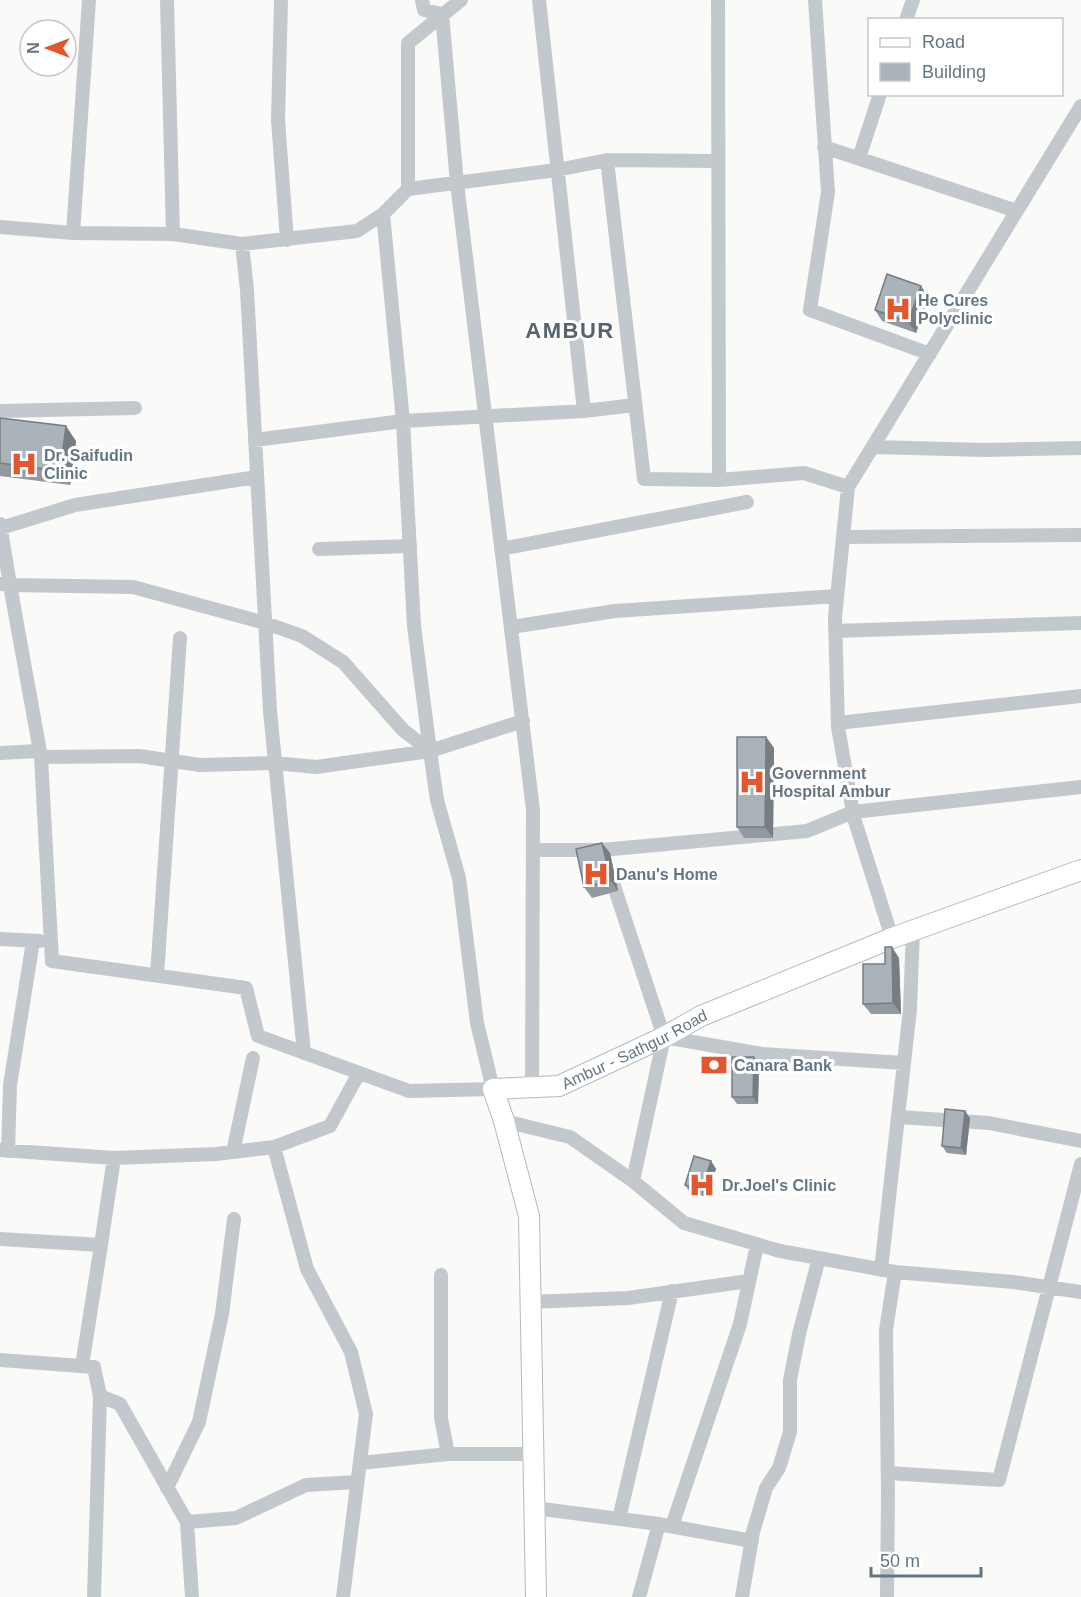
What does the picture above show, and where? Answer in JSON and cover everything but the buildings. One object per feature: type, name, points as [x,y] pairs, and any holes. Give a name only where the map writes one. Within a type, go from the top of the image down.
[{"type":"main road","name":"Ambur - Sathgur Road","points":[[493,1089],[559,1086],[664,1037],[701,1016],[892,938],[1081,870]]},
{"type":"main road","points":[[493,1089],[504,1121],[529,1216],[536,1597]]},
{"type":"street","points":[[73,233],[89,0]]},
{"type":"street","points":[[167,0],[173,234]]},
{"type":"street","points":[[281,0],[278,120],[287,240]]},
{"type":"street","points":[[422,0],[424,10],[441,14]]},
{"type":"street","points":[[408,189],[408,44],[441,14],[461,0]]},
{"type":"street","points":[[539,0],[584,411]]},
{"type":"street","points":[[717,0],[719,480]]},
{"type":"street","points":[[815,0],[828,192],[810,310],[930,354]]},
{"type":"street","points":[[907,18],[913,0]]},
{"type":"street","points":[[441,14],[457,183],[533,810],[532,1088]]},
{"type":"street","points":[[859,158],[879,96]]},
{"type":"street","points":[[892,938],[853,812],[838,723],[837,596],[848,487],[1017,211],[1076,124],[1081,106]]},
{"type":"street","points":[[824,147],[1017,211]]},
{"type":"street","points":[[0,227],[73,233],[173,234],[242,244],[287,240],[357,231],[383,214],[408,189],[557,170],[607,160],[718,161]]},
{"type":"street","points":[[607,160],[644,479],[719,480],[804,473],[848,487]]},
{"type":"street","points":[[257,477],[75,504],[0,526],[5,585],[40,754],[52,961],[246,988],[258,1036],[409,1091],[493,1089],[477,1023],[459,878],[437,800],[414,626],[403,421],[383,214]]},
{"type":"street","points":[[242,244],[247,290],[275,763],[304,1053]]},
{"type":"street","points":[[255,440],[403,421],[584,411],[635,405]]},
{"type":"street","points":[[0,411],[135,408]]},
{"type":"street","points":[[873,447],[985,450],[1081,448]]},
{"type":"street","points":[[501,549],[747,502]]},
{"type":"street","points":[[843,537],[1081,535]]},
{"type":"street","points":[[319,549],[410,546]]},
{"type":"street","points":[[5,585],[133,587],[265,623],[302,636],[343,662],[403,730],[430,751]]},
{"type":"street","points":[[511,627],[615,611],[837,596]]},
{"type":"street","points":[[836,631],[1081,623]]},
{"type":"street","points":[[157,975],[174,761],[180,638]]},
{"type":"street","points":[[838,723],[1081,696]]},
{"type":"street","points":[[0,753],[139,756],[200,765],[275,763],[316,767],[430,751],[523,721]]},
{"type":"street","points":[[533,850],[602,850],[807,831],[853,812],[1081,788]]},
{"type":"street","points":[[602,850],[664,1037],[633,1181]]},
{"type":"street","points":[[881,1270],[910,1009],[913,930]]},
{"type":"street","points":[[0,939],[51,942]]},
{"type":"street","points":[[33,941],[10,1085],[4,1150],[114,1158],[233,1152],[274,1147],[330,1126],[358,1073]]},
{"type":"street","points":[[664,1037],[762,1054],[904,1063]]},
{"type":"street","points":[[233,1152],[253,1058]]},
{"type":"street","points":[[898,1117],[990,1123],[1081,1141]]},
{"type":"street","points":[[504,1121],[570,1137],[633,1181],[684,1223],[757,1245],[881,1270],[1013,1282],[1081,1292]]},
{"type":"street","points":[[274,1147],[308,1269],[351,1352],[366,1414],[343,1597]]},
{"type":"street","points":[[82,1366],[114,1158]]},
{"type":"street","points":[[888,1473],[999,1480],[1051,1288],[1081,1164]]},
{"type":"street","points":[[167,1488],[199,1422],[222,1314],[234,1219]]},
{"type":"street","points":[[0,1239],[100,1245]]},
{"type":"street","points":[[639,1597],[740,1324],[757,1245]]},
{"type":"street","points":[[742,1597],[752,1541],[766,1488],[779,1468],[789,1432],[790,1380],[799,1334],[819,1258]]},
{"type":"street","points":[[887,1597],[888,1473],[885,1330],[895,1272]]},
{"type":"street","points":[[441,1275],[441,1418],[448,1454]]},
{"type":"street","points":[[530,1302],[628,1298],[749,1281]]},
{"type":"street","points":[[619,1519],[672,1291]]},
{"type":"street","points":[[0,1360],[94,1367],[100,1396],[94,1597]]},
{"type":"street","points":[[100,1396],[120,1404],[187,1522],[192,1597]]},
{"type":"street","points":[[360,1463],[448,1454],[533,1454]]},
{"type":"street","points":[[187,1522],[236,1518],[306,1485],[357,1482]]},
{"type":"street","points":[[534,1508],[665,1525],[752,1541]]},
{"type":"place","name":"He Cures Polyclinic","points":[[898,309]]},
{"type":"place","name":"Dr. Saifudin Clinic","points":[[24,464]]},
{"type":"place","name":"Government Hospital Ambur","points":[[752,782]]},
{"type":"place","name":"Danu's Home","points":[[596,874]]},
{"type":"place","name":"Canara Bank","points":[[714,1065]]},
{"type":"place","name":"Dr.Joel's Clinic","points":[[702,1185]]},
{"type":"district","name":"AMBUR","points":[[570,330]]}]
